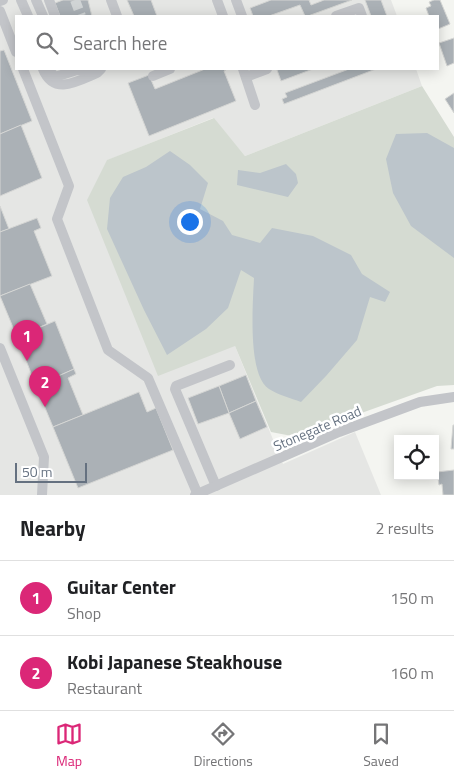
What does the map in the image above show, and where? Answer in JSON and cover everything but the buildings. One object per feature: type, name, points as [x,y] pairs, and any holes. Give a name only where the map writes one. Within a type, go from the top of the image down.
[{"type":"street","points":[[36,0],[43,15]]},
{"type":"street","points":[[43,0],[49,15]]},
{"type":"street","points":[[49,0],[55,15]]},
{"type":"street","points":[[111,0],[117,15]]},
{"type":"street","points":[[217,0],[223,15]]},
{"type":"street","points":[[236,0],[241,14]]},
{"type":"street","points":[[22,2],[21,10],[24,15]]},
{"type":"street","points":[[22,2],[28,15]]},
{"type":"street","points":[[339,15],[359,8],[362,15]]},
{"type":"street","points":[[0,11],[15,49]]},
{"type":"street","points":[[23,70],[69,186],[56,219],[108,350],[148,378],[196,495]]},
{"type":"street","points":[[43,70],[53,83],[63,85],[97,73],[99,70]]},
{"type":"street","points":[[48,70],[54,77],[77,70],[96,70]]},
{"type":"street","points":[[153,76],[168,70]]},
{"type":"street","points":[[256,104],[244,73],[261,70]]},
{"type":"street","points":[[0,348],[44,457],[42,495]]},
{"type":"street","points":[[216,486],[175,389],[176,386],[230,365]]},
{"type":"street","name":"Stonegate Road","points":[[196,495],[339,432],[420,402],[454,397]]},
{"type":"shaded area","points":[[0,0],[391,0],[397,15],[15,15],[15,70],[416,70],[422,86],[245,156],[213,118],[108,160],[88,200],[235,346],[283,464],[355,432],[381,495],[0,495]]},
{"type":"shaded area","points":[[422,86],[454,137],[454,385],[437,386],[292,436],[271,432],[235,346],[158,376],[87,200],[107,160],[214,118],[245,156]]},
{"type":"shaded area","points":[[427,133],[454,148],[454,258],[411,226],[393,193],[386,159],[396,134]]},
{"type":"shaded area","points":[[170,151],[190,165],[208,183],[200,209],[223,221],[232,235],[260,243],[272,228],[313,236],[351,255],[362,274],[390,292],[385,302],[370,297],[357,340],[301,402],[280,395],[269,389],[262,381],[254,354],[254,278],[241,270],[228,308],[206,329],[167,355],[107,229],[110,198],[123,177],[146,167]]},
{"type":"shaded area","points":[[286,164],[296,174],[298,183],[288,197],[237,185],[238,170],[260,173]]},
{"type":"tunnel","points":[[75,0],[81,15]]},
{"type":"place","name":"Guitar Center","points":[[27,361]]},
{"type":"place","name":"Kobi Japanese Steakhouse","points":[[45,407]]}]
